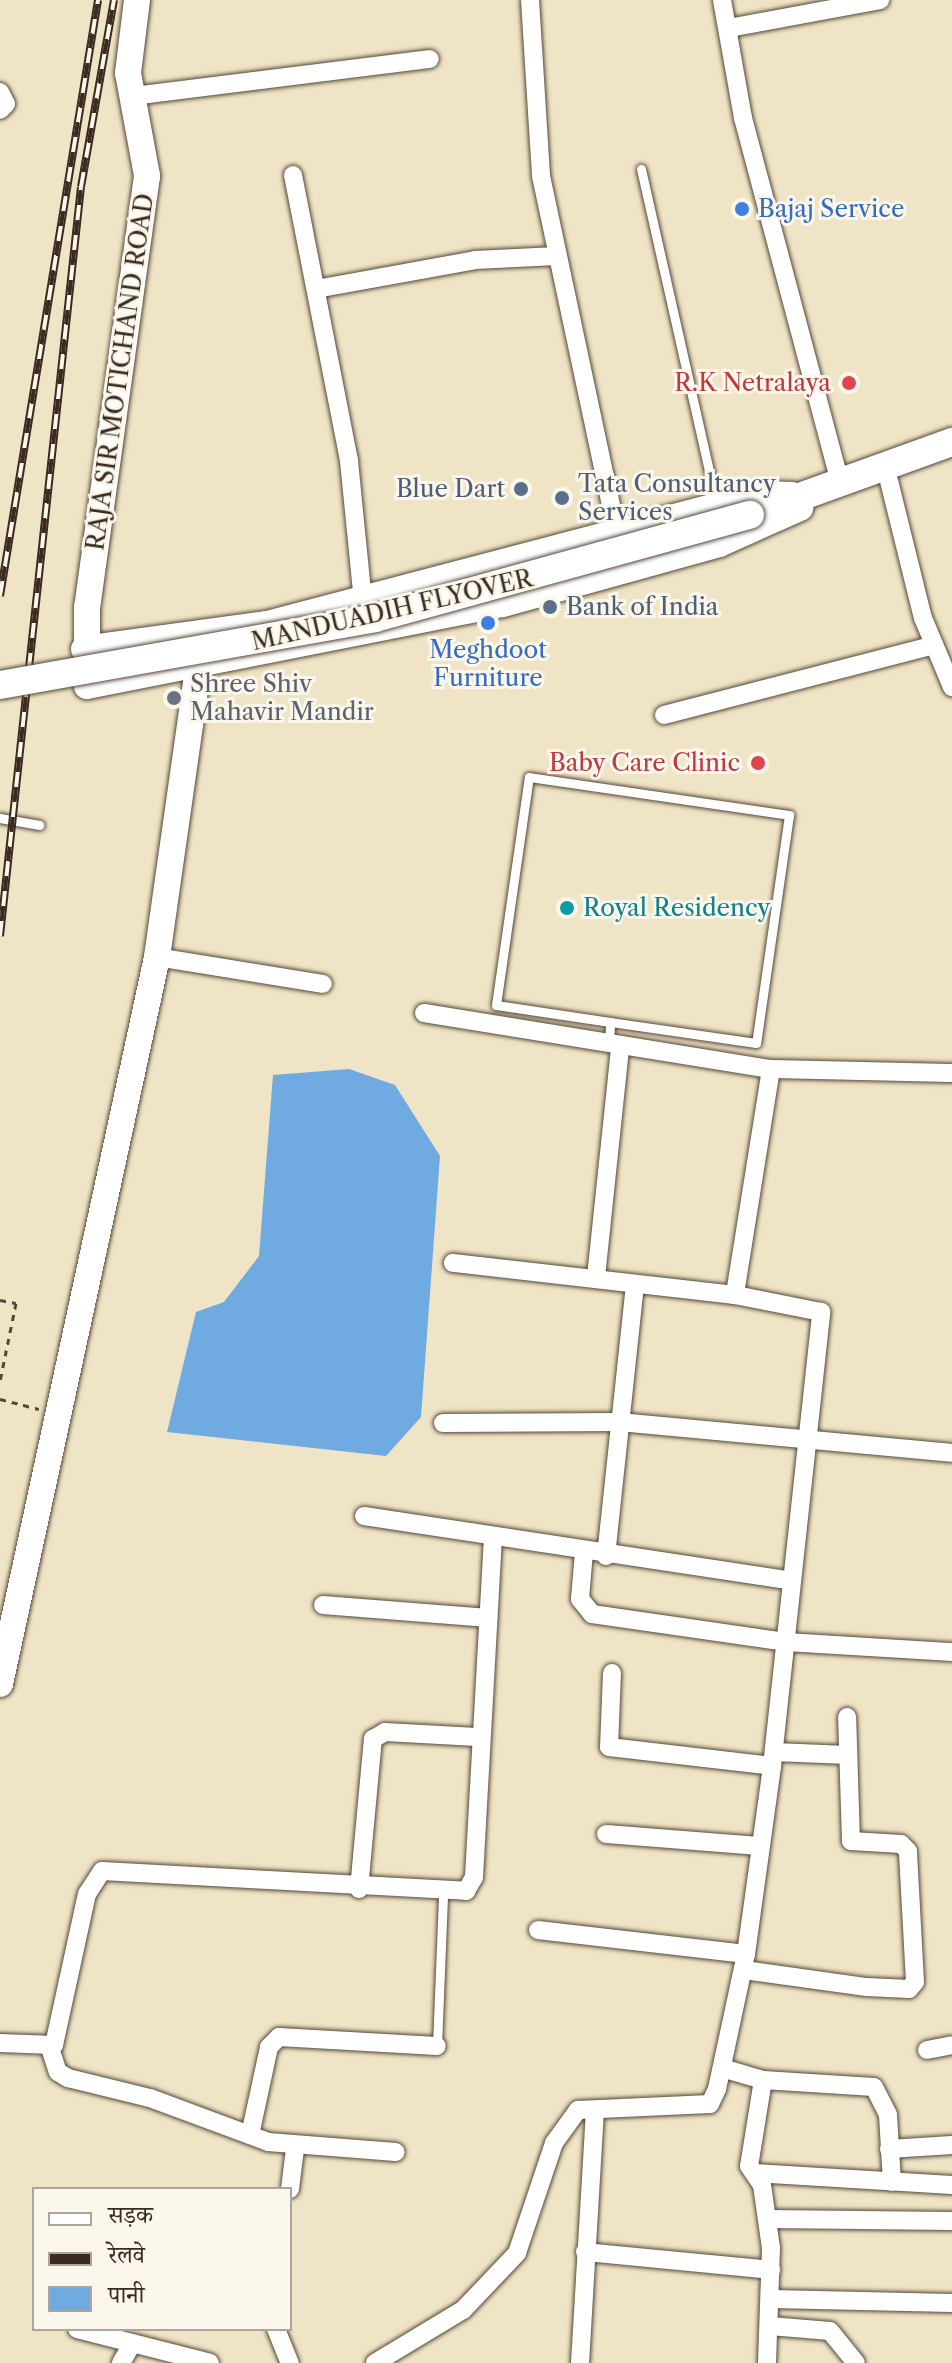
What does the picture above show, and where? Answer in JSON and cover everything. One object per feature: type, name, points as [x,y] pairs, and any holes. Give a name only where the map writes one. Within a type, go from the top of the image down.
[{"type":"main road","points":[[790,503],[839,478],[952,442]]},
{"type":"main road","points":[[790,503],[889,481],[952,461]]},
{"type":"main road","name":"MANDUADIH FLYOVER","points":[[0,685],[375,618],[790,503]]},
{"type":"street","name":"RAJA SIR MOTICHAND ROAD","points":[[137,0],[128,48],[147,176],[84,649],[87,686],[200,667]]},
{"type":"street","points":[[530,0],[541,176],[617,534]]},
{"type":"street","points":[[722,0],[743,118],[839,478]]},
{"type":"street","points":[[729,28],[880,0]]},
{"type":"street","points":[[133,96],[430,59]]},
{"type":"street","points":[[293,175],[349,461],[363,601]]},
{"type":"street","points":[[316,289],[475,260],[557,256]]},
{"type":"street","points":[[889,481],[934,645],[952,687]]},
{"type":"street","points":[[84,649],[203,633],[363,601],[761,494],[790,503],[767,527],[602,579],[200,667]]},
{"type":"street","points":[[0,1684],[157,957],[203,633]]},
{"type":"street","points":[[664,715],[934,645]]},
{"type":"street","points":[[157,957],[323,984]]},
{"type":"street","points":[[424,1013],[614,1048],[771,1069],[952,1073]]},
{"type":"street","points":[[596,1277],[614,1048]]},
{"type":"street","points":[[735,1295],[771,1069]]},
{"type":"street","points":[[375,2363],[463,2310],[517,2253],[554,2143],[578,2110],[710,2104],[722,2068],[745,1962],[787,1642],[789,1580],[802,1443],[821,1312],[735,1295],[453,1263]]},
{"type":"street","points":[[606,1556],[635,1286]]},
{"type":"street","points":[[443,1423],[619,1422],[802,1443],[952,1453]]},
{"type":"street","points":[[364,1516],[493,1539],[789,1580]]},
{"type":"street","points":[[396,2152],[295,2149],[162,2102],[68,2078],[58,2072],[50,2048],[87,1894],[102,1871],[443,1894],[466,1891],[474,1877],[477,1737],[493,1539]]},
{"type":"street","points":[[584,1552],[580,1599],[592,1614],[787,1642],[952,1652]]},
{"type":"street","points":[[323,1605],[488,1618]]},
{"type":"street","points":[[612,1673],[609,1747],[773,1759],[848,1755]]},
{"type":"street","points":[[538,1930],[745,1962],[867,1987],[909,1989],[915,1982],[908,1851],[901,1844],[851,1841],[847,1717]]},
{"type":"street","points":[[359,1889],[373,1739],[385,1732],[477,1737]]},
{"type":"street","points":[[606,1834],[760,1846]]},
{"type":"street","points":[[250,2135],[269,2047],[279,2037],[437,2046]]},
{"type":"street","points":[[0,2043],[50,2048]]},
{"type":"street","points":[[927,2050],[952,2045]]},
{"type":"street","points":[[722,2068],[763,2080],[874,2087],[888,2115],[892,2182]]},
{"type":"street","points":[[763,2080],[754,2173],[768,2219],[772,2299],[767,2363]]},
{"type":"street","points":[[580,2363],[595,2110]]},
{"type":"street","points":[[889,2149],[952,2145]]},
{"type":"street","points":[[290,2187],[295,2149]]},
{"type":"street","points":[[754,2173],[952,2185]]},
{"type":"street","points":[[768,2219],[952,2221]]},
{"type":"street","points":[[585,2252],[771,2270]]},
{"type":"street","points":[[772,2299],[952,2303]]},
{"type":"street","points":[[770,2326],[830,2331],[856,2363]]},
{"type":"street","points":[[277,2331],[290,2363]]},
{"type":"street","points":[[108,2333],[132,2344],[210,2363]]},
{"type":"street","points":[[121,2363],[132,2344]]},
{"type":"lane","points":[[641,169],[717,505]]},
{"type":"lane","points":[[529,777],[789,815],[756,1043],[610,1022],[496,1005],[529,777]]},
{"type":"lane","points":[[0,818],[39,825]]},
{"type":"lane","points":[[610,1022],[614,1048]]},
{"type":"lane","points":[[437,2046],[443,1894]]},
{"type":"path","points":[[0,1300],[16,1303],[0,1381]]},
{"type":"path","points":[[0,1399],[58,1413]]},
{"type":"water","points":[[349,1069],[395,1085],[440,1156],[421,1417],[386,1456],[167,1432],[196,1312],[224,1302],[259,1256],[273,1075]]},
{"type":"railway","points":[[0,596],[98,0]]},
{"type":"railway","points":[[0,936],[81,187],[114,0]]},
{"type":"place","name":"Bajaj Service","points":[[742,209]]},
{"type":"place","name":"R.K Netralaya","points":[[849,383]]},
{"type":"place","name":"Blue Dart","points":[[521,489]]},
{"type":"place","name":"Tata Consultancy Services","points":[[562,498]]},
{"type":"place","name":"Bank of India","points":[[550,607]]},
{"type":"place","name":"Meghdoot Furniture","points":[[488,623]]},
{"type":"place","name":"Shree Shiv Mahavir Mandir","points":[[174,698]]},
{"type":"place","name":"Baby Care Clinic","points":[[758,763]]},
{"type":"place","name":"Royal Residency","points":[[567,908]]}]
